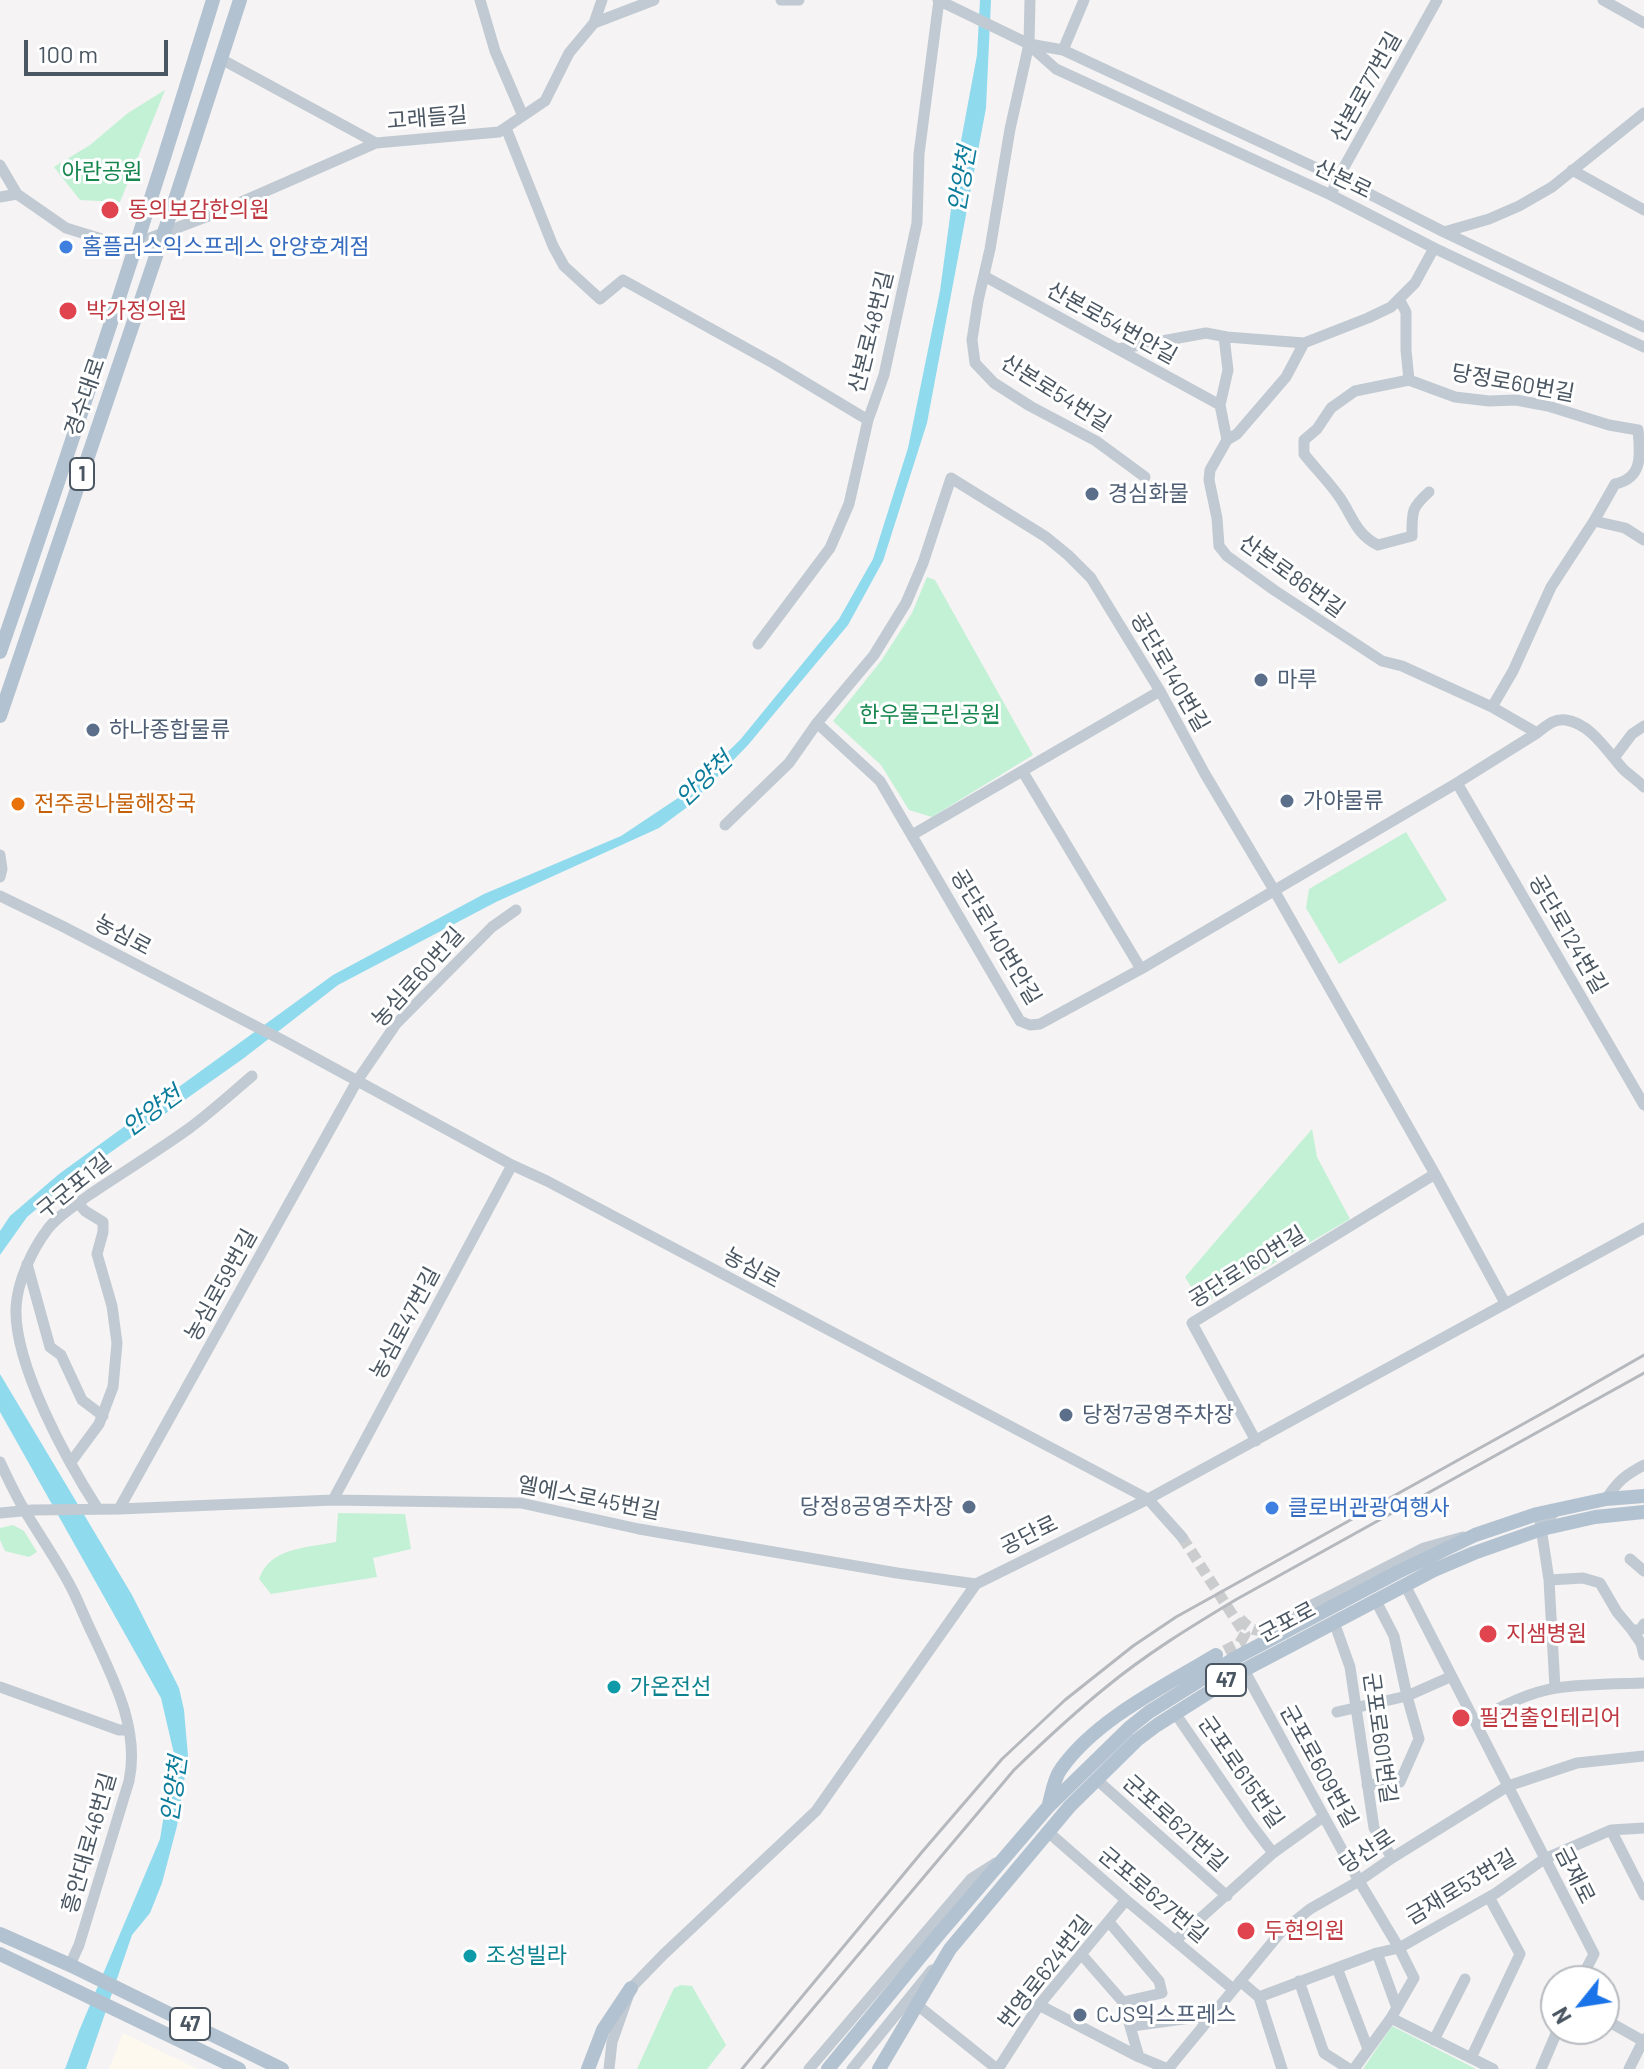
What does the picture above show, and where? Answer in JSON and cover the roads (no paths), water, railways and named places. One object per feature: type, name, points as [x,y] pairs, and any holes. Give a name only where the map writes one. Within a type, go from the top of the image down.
[{"type":"main road","name":"경수대로","points":[[0,652],[54,498],[213,0]]},
{"type":"main road","name":"경수대로","points":[[0,716],[240,0]]},
{"type":"main road","name":"군포로","points":[[828,2069],[1048,1807],[1149,1712],[1225,1664],[1398,1572],[1475,1535],[1537,1514],[1606,1499],[1644,1496]]},
{"type":"main road","name":"군포로","points":[[879,2069],[950,1949],[1047,1831],[1137,1740],[1244,1670],[1405,1585],[1474,1553],[1542,1529],[1595,1517],[1644,1512]]},
{"type":"main road","points":[[1048,1807],[1059,1771],[1093,1734],[1216,1655]]},
{"type":"main road","name":"47","points":[[0,1934],[131,1994],[282,2069]]},
{"type":"main road","name":"47","points":[[0,1954],[239,2069]]},
{"type":"main road","points":[[588,2069],[603,2030],[631,1988]]},
{"type":"main road","points":[[250,2053],[289,2069]]},
{"type":"street","points":[[480,0],[495,51],[523,116]]},
{"type":"street","points":[[594,23],[602,0]]},
{"type":"street","name":"고래들길","points":[[137,243],[216,213],[376,143],[499,132],[545,101],[569,53],[594,23],[654,0]]},
{"type":"street","points":[[781,0],[799,0]]},
{"type":"street","points":[[931,0],[1024,42]]},
{"type":"street","name":"산본로54번길","points":[[1030,0],[972,340],[975,363],[994,383],[1096,441],[1145,477]]},
{"type":"street","points":[[1063,50],[1084,0]]},
{"type":"street","name":"산본로77번길","points":[[1331,195],[1437,0]]},
{"type":"street","points":[[1603,0],[1644,23]]},
{"type":"street","name":"산본로48번길","points":[[758,644],[830,548],[849,504],[868,420],[884,375],[917,223],[919,154],[941,2]]},
{"type":"street","name":"산본로","points":[[1024,42],[1063,50],[1338,178],[1644,327]]},
{"type":"street","name":"산본로","points":[[1024,42],[1056,69],[1331,195],[1434,248],[1644,347]]},
{"type":"street","points":[[221,59],[376,143]]},
{"type":"street","points":[[1444,232],[1489,219],[1552,187],[1644,113]]},
{"type":"street","points":[[506,128],[553,246],[564,266],[600,299],[623,280],[868,420]]},
{"type":"street","points":[[0,165],[17,194],[66,228],[118,244],[137,243]]},
{"type":"street","points":[[1572,170],[1644,210]]},
{"type":"street","points":[[0,197],[17,194]]},
{"type":"street","points":[[1118,349],[1206,333],[1304,343],[1391,307],[1415,283],[1434,248]]},
{"type":"street","name":"산본로54번안길","points":[[984,276],[1220,405]]},
{"type":"street","points":[[1399,299],[1406,312],[1409,380],[1355,391],[1345,398],[1331,408],[1317,429],[1304,440],[1304,454],[1340,497],[1351,519],[1368,540],[1378,545],[1412,536],[1412,510],[1429,492]]},
{"type":"street","points":[[1224,337],[1228,370],[1220,405],[1227,440]]},
{"type":"street","name":"산본로86번길","points":[[1304,343],[1286,377],[1237,434],[1227,440],[1210,470],[1219,546],[1227,556],[1274,590],[1382,661],[1402,666],[1492,707],[1537,733]]},
{"type":"street","name":"당정로60번길","points":[[1409,380],[1455,397],[1516,400],[1638,430],[1640,459],[1635,473],[1625,482],[1615,484],[1594,521]]},
{"type":"street","name":"공단로140번길","points":[[725,825],[789,763],[817,723],[874,655],[906,603],[923,563],[951,478],[1046,537],[1091,578],[1274,890],[1505,1303]]},
{"type":"street","points":[[1492,707],[1513,671],[1551,587],[1594,521],[1625,528],[1644,540]]},
{"type":"street","points":[[912,835],[1160,691]]},
{"type":"street","name":"공단로140번안길","points":[[817,723],[880,781],[1020,1021],[1030,1025],[1040,1024],[1141,969],[1457,783],[1555,720],[1566,720],[1591,732],[1644,787]]},
{"type":"street","points":[[1614,758],[1632,734],[1644,726]]},
{"type":"street","points":[[1023,772],[1141,969]]},
{"type":"street","name":"공단로124번길","points":[[1457,783],[1644,1105]]},
{"type":"street","points":[[0,855],[0,877]]},
{"type":"street","name":"농심로","points":[[0,896],[293,1047],[1148,1499],[1182,1537]]},
{"type":"street","name":"농심로60번길","points":[[357,1081],[396,1024],[492,927],[516,910]]},
{"type":"street","name":"구군포1길","points":[[96,1509],[37,1394],[21,1351],[16,1307],[27,1264],[48,1228],[78,1203],[191,1126],[252,1076]]},
{"type":"street","name":"농심로59번길","points":[[119,1509],[357,1081]]},
{"type":"street","name":"농심로47번길","points":[[333,1500],[512,1165]]},
{"type":"street","name":"공단로160번길","points":[[1256,1441],[1192,1323],[1435,1174]]},
{"type":"street","points":[[71,1462],[103,1416],[113,1387],[117,1343],[112,1306],[97,1254],[103,1222],[78,1203]]},
{"type":"street","name":"공단로","points":[[609,2069],[612,2042],[631,1988],[816,1811],[976,1584],[1148,1499],[1644,1228]]},
{"type":"street","points":[[27,1264],[50,1347],[61,1355],[82,1400],[103,1416]]},
{"type":"street","name":"흥안대로46번길","points":[[0,1462],[72,1590],[115,1680],[126,1714],[132,1758],[129,1781],[74,1968]]},
{"type":"street","points":[[1606,1499],[1625,1475],[1644,1465]]},
{"type":"street","name":"엘에스로45번길","points":[[28,1510],[333,1500],[521,1503],[639,1529],[976,1584]]},
{"type":"street","points":[[0,1513],[28,1510]]},
{"type":"street","points":[[1555,1688],[1549,1580],[1541,1519],[1558,1510]]},
{"type":"street","points":[[1275,1624],[1424,1548],[1453,1538],[1475,1535]]},
{"type":"street","points":[[1630,1559],[1644,1571]]},
{"type":"street","points":[[1549,1580],[1583,1578],[1600,1583],[1641,1643],[1644,1655]]},
{"type":"street","name":"금재로","points":[[1405,1585],[1594,1954],[1588,1965]]},
{"type":"street","points":[[1367,1785],[1400,1782],[1419,1739],[1394,1636],[1376,1601]]},
{"type":"street","name":"군포로601번길","points":[[1334,1622],[1350,1667],[1374,1828],[1392,1858]]},
{"type":"street","points":[[1632,1630],[1640,1630],[1644,1624]]},
{"type":"street","name":"군포로609번길","points":[[1244,1670],[1414,1978],[1394,2013]]},
{"type":"street","points":[[1337,1712],[1407,1696],[1450,1677]]},
{"type":"street","points":[[1475,1722],[1520,1698],[1555,1688],[1644,1683]]},
{"type":"street","points":[[0,1687],[119,1730],[128,1730]]},
{"type":"street","name":"군포로615번길","points":[[1175,1713],[1273,1853]]},
{"type":"street","name":"당산로","points":[[1168,2069],[1280,1933],[1310,1909],[1508,1786],[1577,1763],[1644,1756]]},
{"type":"street","name":"군포로621번길","points":[[1096,1779],[1227,1896]]},
{"type":"street","points":[[1175,1941],[1273,1853],[1323,1817]]},
{"type":"street","name":"금재로53번길","points":[[1259,1997],[1377,1953],[1399,1948],[1489,1897],[1544,1859],[1611,1830],[1644,1828]]},
{"type":"street","points":[[1611,1830],[1644,1895]]},
{"type":"street","name":"군포로627번길","points":[[1047,1831],[1175,1941],[1236,1985],[1259,1997]]},
{"type":"street","name":"군포로","points":[[809,2069],[971,1879],[1006,1856]]},
{"type":"street","points":[[1471,2058],[1520,1954],[1489,1897]]},
{"type":"street","name":"번영로624번길","points":[[998,2069],[1039,2005],[1126,1900]]},
{"type":"street","points":[[1109,1922],[1159,1981],[1162,1993],[1123,2002]]},
{"type":"street","name":"군포로","points":[[852,2069],[950,1949]]},
{"type":"street","points":[[1377,1953],[1394,2013],[1434,2040],[1493,2069]]},
{"type":"street","points":[[1082,1955],[1123,2002],[1139,2057]]},
{"type":"street","points":[[1337,1968],[1368,2049]]},
{"type":"street","points":[[1434,2040],[1465,1979]]},
{"type":"street","points":[[1299,1981],[1324,2053],[1352,2069],[1394,2013]]},
{"type":"street","points":[[1259,1997],[1282,2069]]},
{"type":"street","points":[[916,2004],[998,2069]]},
{"type":"street","points":[[1039,2005],[1168,2069]]},
{"type":"street","points":[[1132,2026],[1213,2015]]},
{"type":"street","points":[[1620,2027],[1644,2040],[1633,2068]]},
{"type":"street","points":[[1541,2069],[1551,2045]]},
{"type":"water","name":"안양천","points":[[980,0],[991,0],[986,108],[927,423],[883,561],[848,625],[748,745],[690,805],[659,828],[496,902],[338,985],[244,1058],[70,1181],[27,1217],[0,1255],[0,1231],[10,1216],[59,1174],[333,975],[484,894],[621,836],[684,794],[740,740],[839,619],[873,559],[908,448],[940,291],[958,157],[977,55]]},
{"type":"water","name":"안양천","points":[[0,1374],[132,1595],[179,1688],[184,1710],[188,1756],[177,1826],[162,1883],[150,1913],[132,1935],[86,2069],[65,2069],[160,1839],[174,1754],[161,1698],[0,1412]]},
{"type":"tunnel","points":[[1182,1537],[1245,1634],[1240,1643],[1216,1655]]},
{"type":"tunnel","points":[[1240,1619],[1256,1630],[1275,1624]]},
{"type":"railway","points":[[742,2069],[1002,1759],[1065,1700],[1133,1646],[1176,1617],[1644,1355]]},
{"type":"railway","points":[[762,2069],[1014,1770],[1121,1676],[1237,1599],[1644,1373]]},
{"type":"place","name":"동의보감한의원","points":[[110,210]]},
{"type":"place","name":"홈플러스익스프레스 안양호계점","points":[[66,247]]},
{"type":"place","name":"박가정의원","points":[[68,311]]},
{"type":"place","name":"경심화물","points":[[1092,494]]},
{"type":"place","name":"마루","points":[[1261,680]]},
{"type":"place","name":"하나종합물류","points":[[93,730]]},
{"type":"place","name":"가야물류","points":[[1287,801]]},
{"type":"place","name":"전주콩나물해장국","points":[[18,804]]},
{"type":"place","name":"당정7공영주차장","points":[[1066,1415]]},
{"type":"place","name":"당정8공영주차장","points":[[969,1507]]},
{"type":"place","name":"클로버관광여행사","points":[[1272,1508]]},
{"type":"place","name":"지샘병원","points":[[1488,1634]]},
{"type":"place","name":"가온전선","points":[[614,1687]]},
{"type":"place","name":"필건출인테리어","points":[[1461,1718]]},
{"type":"place","name":"두현의원","points":[[1246,1931]]},
{"type":"place","name":"조성빌라","points":[[470,1956]]},
{"type":"place","name":"CJS익스프레스","points":[[1080,2015]]},
{"type":"park label","name":"아란공원","points":[[102,172]]},
{"type":"park label","name":"한우물근린공원","points":[[930,715]]}]
